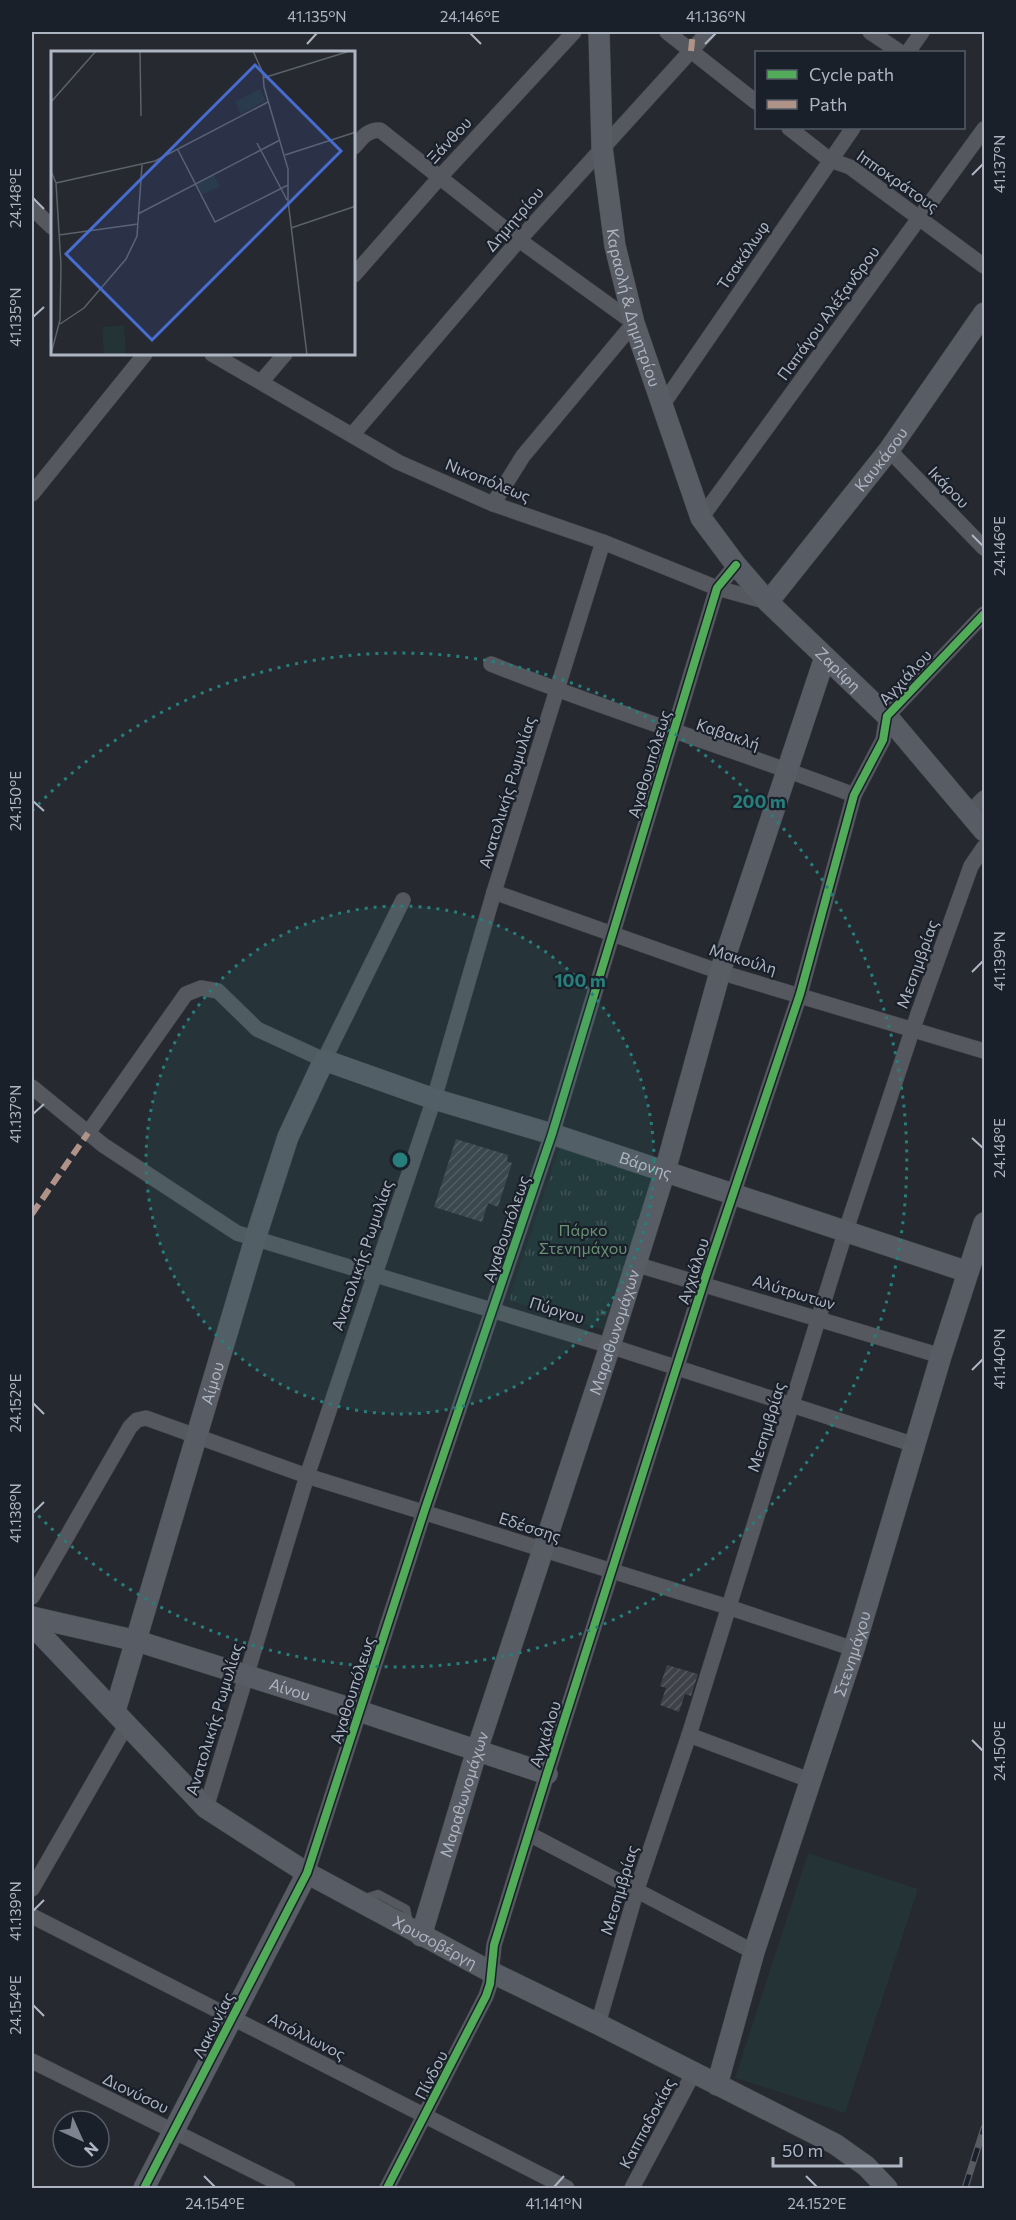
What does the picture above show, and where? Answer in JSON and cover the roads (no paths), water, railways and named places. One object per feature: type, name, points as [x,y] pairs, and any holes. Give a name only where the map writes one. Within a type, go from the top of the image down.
[{"type":"street","name":"Ξάνθου","points":[[356,273],[440,177],[574,32]]},
{"type":"street","name":"Καραολή & Δημητρίου","points":[[598,32],[602,147],[615,246],[634,323],[701,518],[736,565]]},
{"type":"street","points":[[667,32],[755,101]]},
{"type":"street","name":"Δημητρίου","points":[[352,435],[519,240],[708,32]]},
{"type":"street","points":[[870,32],[898,51]]},
{"type":"street","points":[[909,51],[922,32]]},
{"type":"street","name":"Ιπποκράτους","points":[[790,129],[830,160],[850,167],[984,266]]},
{"type":"street","name":"Τσακάλωφ","points":[[663,404],[853,129]]},
{"type":"street","name":"Παπάγου Αλέξανδρου","points":[[701,518],[984,129]]},
{"type":"street","points":[[356,145],[372,130],[380,130],[519,240],[634,323],[523,456],[494,504]]},
{"type":"street","points":[[32,208],[51,226]]},
{"type":"street","name":"Καυκάσου","points":[[768,602],[889,450],[984,313]]},
{"type":"street","points":[[32,494],[143,356]]},
{"type":"street","name":"Νικοπόλεως","points":[[216,356],[398,462],[494,504],[603,542],[717,588],[768,602]]},
{"type":"street","points":[[261,382],[283,356]]},
{"type":"street","name":"Ικάρου","points":[[889,450],[984,548]]},
{"type":"street","name":"Ανατολικής Ρωμυλίας","points":[[206,1808],[307,1476],[434,1099],[494,892],[603,542]]},
{"type":"street","points":[[717,588],[736,565]]},
{"type":"street","name":"Ζαρίφη","points":[[736,565],[768,602],[887,716],[984,831]]},
{"type":"street","name":"Αγαθουπόλεως","points":[[307,1873],[424,1512],[552,1134],[717,588]]},
{"type":"street","name":"Αγχιάλου","points":[[491,1972],[494,1945],[546,1774],[703,1284],[800,994],[854,795],[883,740],[887,716],[984,614]]},
{"type":"street","name":"Μαραθωνομάχων","points":[[416,1933],[610,1346],[665,1171],[720,972],[825,657]]},
{"type":"street","name":"Καβακλή","points":[[491,664],[557,691],[786,769],[854,795]]},
{"type":"street","points":[[969,813],[984,798]]},
{"type":"street","name":"Μεσημβρίας","points":[[598,2024],[637,1889],[689,1736],[846,1230],[970,866],[984,847]]},
{"type":"street","name":"Μακούλη","points":[[494,892],[720,972],[800,994],[984,1051]]},
{"type":"street","points":[[88,1133],[186,994],[201,988],[218,991],[257,1029],[324,1060],[403,900]]},
{"type":"street","name":"Βάρνης","points":[[324,1060],[434,1099],[552,1134],[968,1272]]},
{"type":"street","name":"Αίμου","points":[[121,1717],[137,1641],[255,1239],[288,1137],[324,1060]]},
{"type":"street","name":"Πύργου","points":[[32,1087],[103,1145],[237,1233],[610,1346],[915,1445]]},
{"type":"street","name":"Στενημάχου","points":[[717,2085],[754,1952],[854,1649],[941,1356],[984,1223]]},
{"type":"street","name":"Αλύτρωτων","points":[[635,1264],[941,1356]]},
{"type":"street","name":"Εδέσσης","points":[[32,1597],[133,1423],[142,1419],[151,1419],[196,1438],[307,1476],[728,1607],[854,1649]]},
{"type":"street","name":"Αίνου","points":[[32,1617],[137,1641],[359,1711],[546,1774]]},
{"type":"street","name":"Χρυσοβέργη","points":[[32,1625],[206,1808],[307,1873],[416,1933],[835,2144],[866,2166],[886,2188]]},
{"type":"street","points":[[32,1889],[121,1717]]},
{"type":"street","points":[[689,1736],[812,1781]]},
{"type":"street","points":[[529,1834],[754,1952]]},
{"type":"street","name":"Λακωνίας","points":[[144,2188],[307,1873]]},
{"type":"street","name":"Απόλλωνος","points":[[32,1916],[567,2188]]},
{"type":"street","name":"Πίνδου","points":[[387,2188],[486,1996],[491,1972]]},
{"type":"street","name":"Διονύσου","points":[[32,2061],[288,2188]]},
{"type":"street","name":"Καππαδοκίας","points":[[632,2188],[693,2074]]},
{"type":"railway","points":[[965,2188],[984,2128]]},
{"type":"park label","name":"Πάρκο Στενημάχου","points":[[583,1239]]}]
